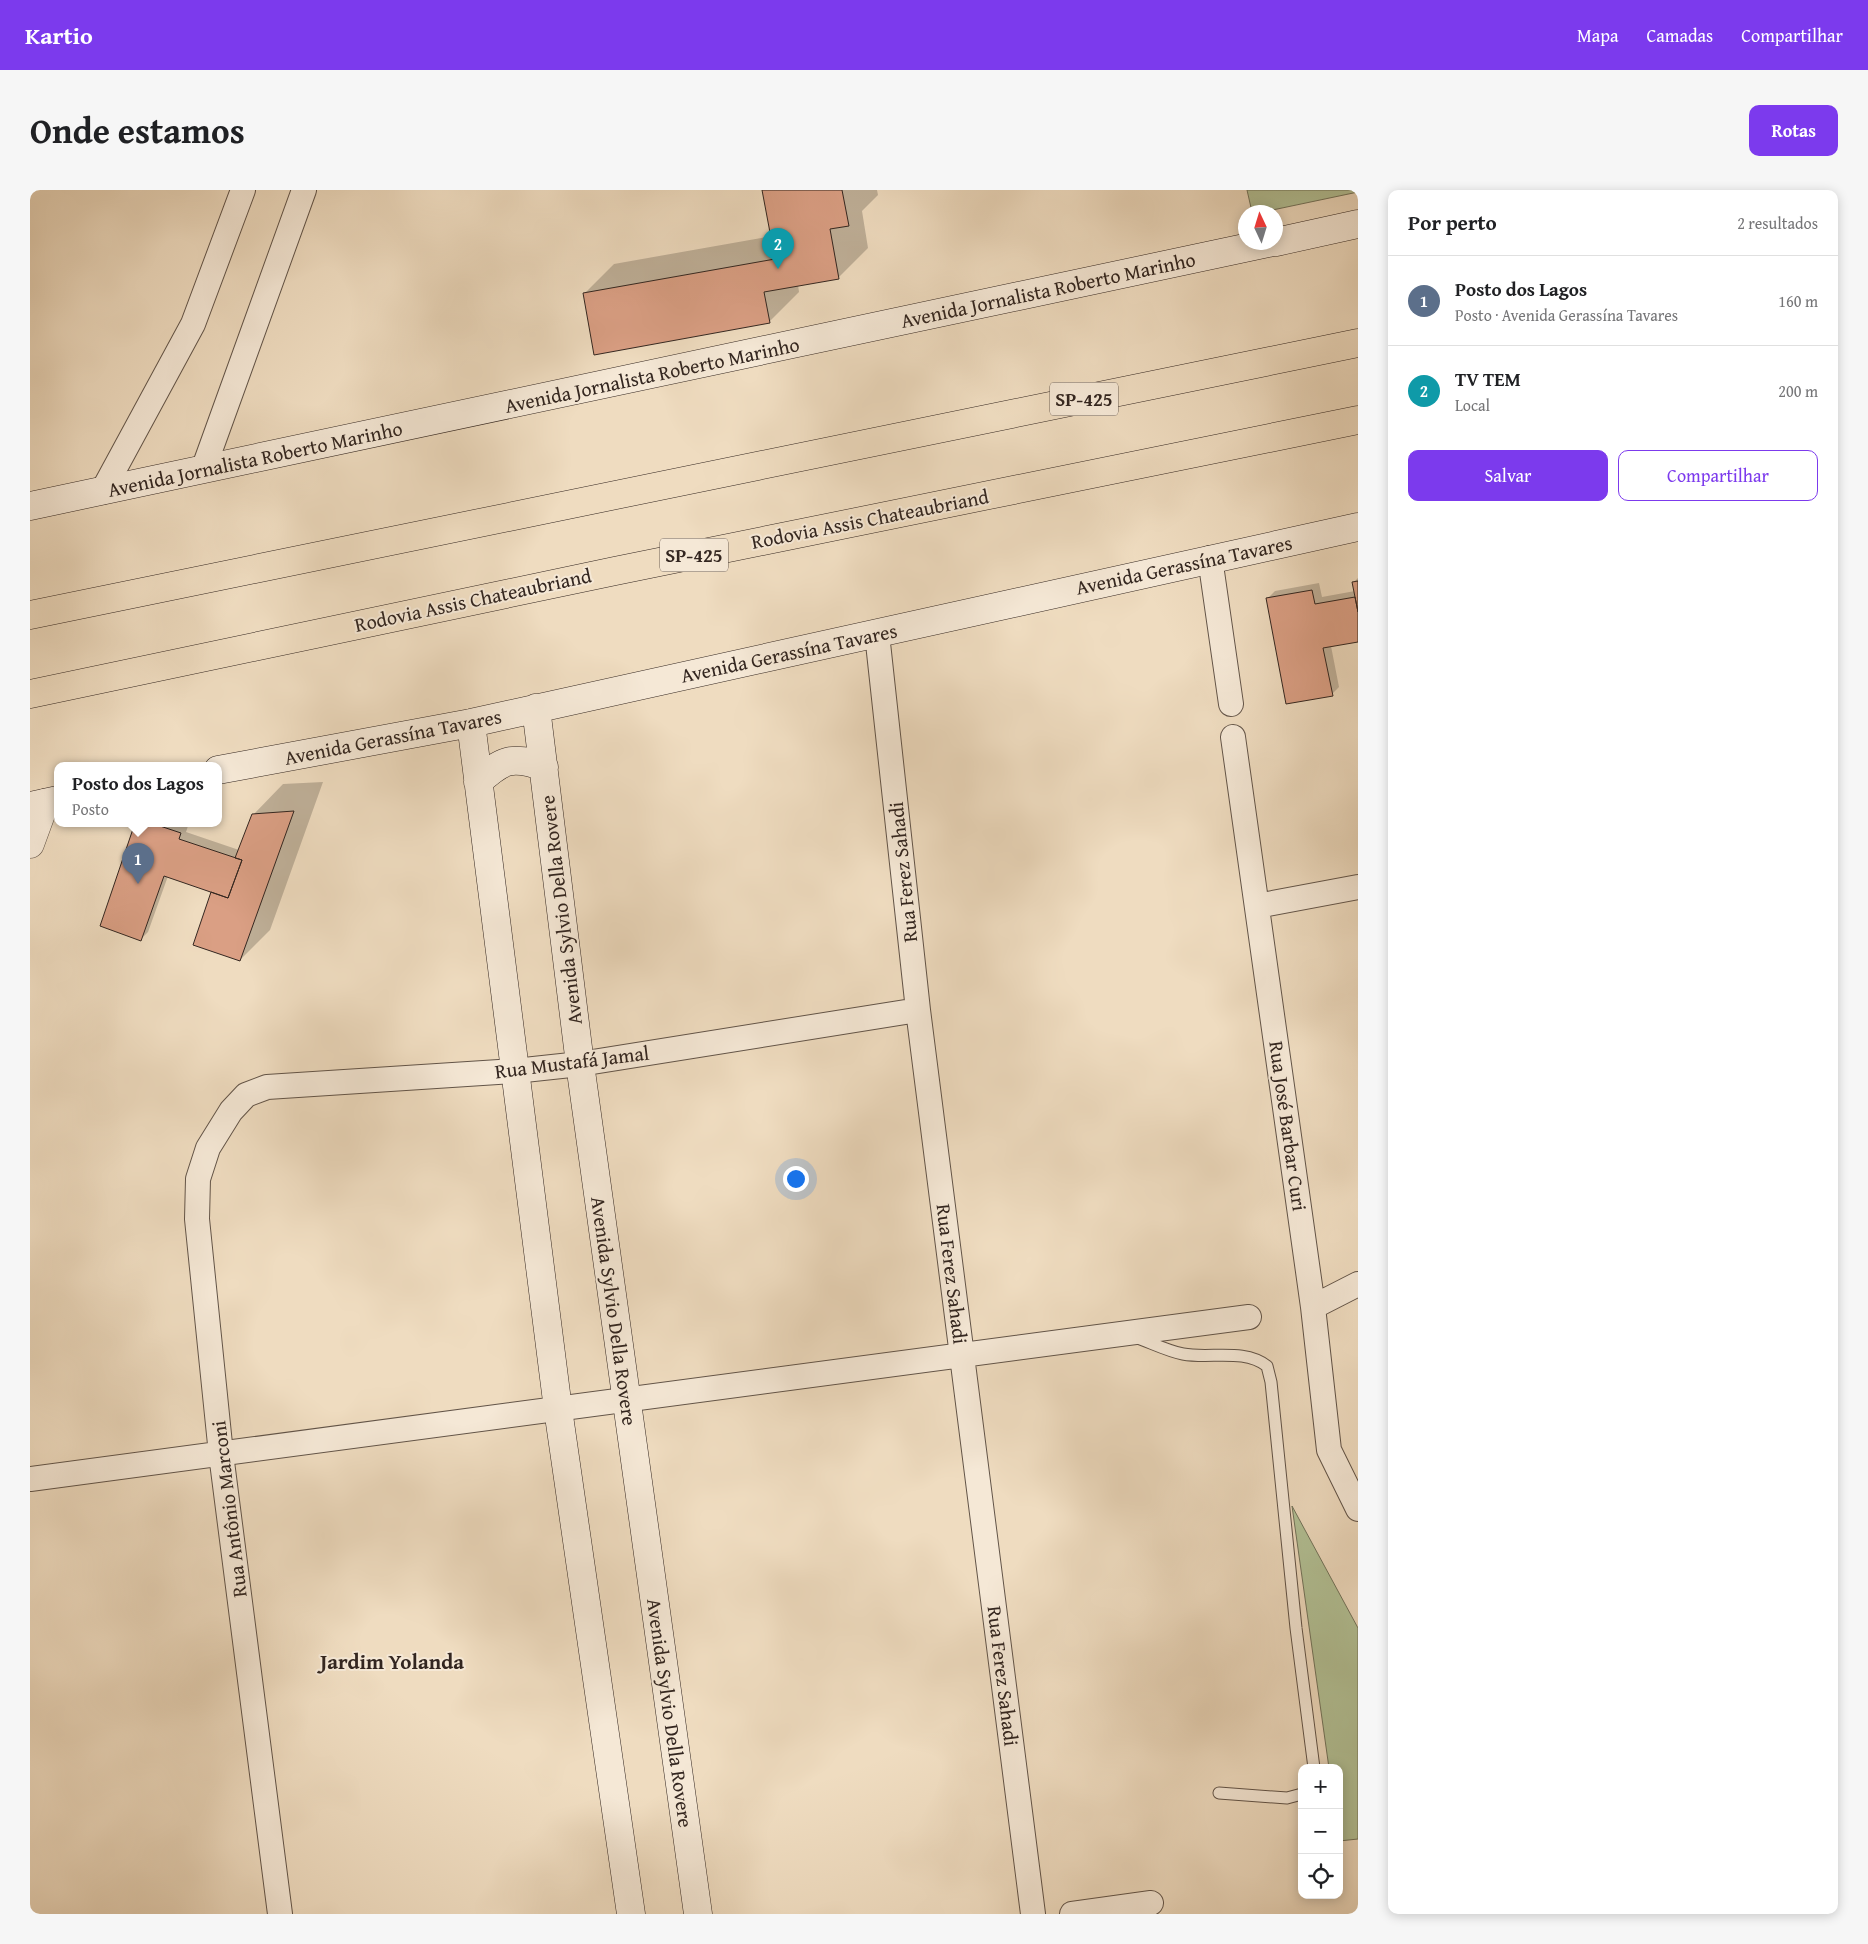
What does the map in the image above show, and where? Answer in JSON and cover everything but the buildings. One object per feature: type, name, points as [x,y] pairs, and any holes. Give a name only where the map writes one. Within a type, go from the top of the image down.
[{"type":"highway","name":"SP-425","points":[[30,615],[1358,343]]},
{"type":"highway","name":"Rodovia Assis Chateaubriand","points":[[30,694],[616,570],[1358,420]]},
{"type":"main road","name":"Avenida Jornalista Roberto Marinho","points":[[1283,240],[1358,224]]},
{"type":"main road","name":"Avenida Jornalista Roberto Marinho","points":[[30,506],[1238,250]]},
{"type":"main road","name":"Avenida Gerassína Tavares","points":[[222,769],[471,723],[877,634],[1210,558],[1358,527]]},
{"type":"main road","name":"Avenida Sylvio Della Rovere","points":[[536,708],[580,1064],[698,1914]]},
{"type":"main road","points":[[471,723],[558,1409],[631,1914]]},
{"type":"main road","points":[[478,782],[496,766],[511,761],[526,760],[544,766]]},
{"type":"main road","points":[[30,844],[44,803]]},
{"type":"street","points":[[102,492],[192,324],[243,190]]},
{"type":"street","points":[[203,470],[304,190]]},
{"type":"street","points":[[1210,558],[1231,704]]},
{"type":"street","name":"Rua Ferez Sahadi","points":[[877,634],[918,1010],[1033,1914]]},
{"type":"street","name":"Rua José Barbar Curi","points":[[1233,737],[1314,1307],[1329,1450],[1358,1509]]},
{"type":"street","points":[[1257,906],[1358,887]]},
{"type":"street","name":"Rua Mustafá Jamal","points":[[231,1111],[246,1096],[268,1087],[515,1071],[580,1064],[918,1010]]},
{"type":"street","name":"Rua Antônio Marconi","points":[[231,1111],[208,1148],[198,1179],[197,1219],[221,1454],[280,1914]]},
{"type":"street","points":[[1314,1307],[1358,1284]]},
{"type":"street","points":[[30,1479],[1249,1317]]},
{"type":"street","points":[[1072,1914],[1151,1903]]},
{"type":"lane","points":[[1124,1333],[1183,1354],[1243,1357],[1259,1360],[1267,1366],[1271,1382],[1296,1628],[1313,1764]]},
{"type":"lane","points":[[1219,1793],[1287,1798],[1298,1795]]},
{"type":"green space","points":[[1247,190],[1358,190],[1358,192],[1283,208],[1283,205],[1250,205]]},
{"type":"green space","points":[[1292,1506],[1358,1628],[1358,1839],[1343,1841],[1343,1764],[1328,1764]]},
{"type":"place","name":"TV TEM","points":[[778,269]]},
{"type":"place","name":"Posto dos Lagos","points":[[138,884]]},
{"type":"district","name":"Jardim Yolanda","points":[[392,1662]]}]
